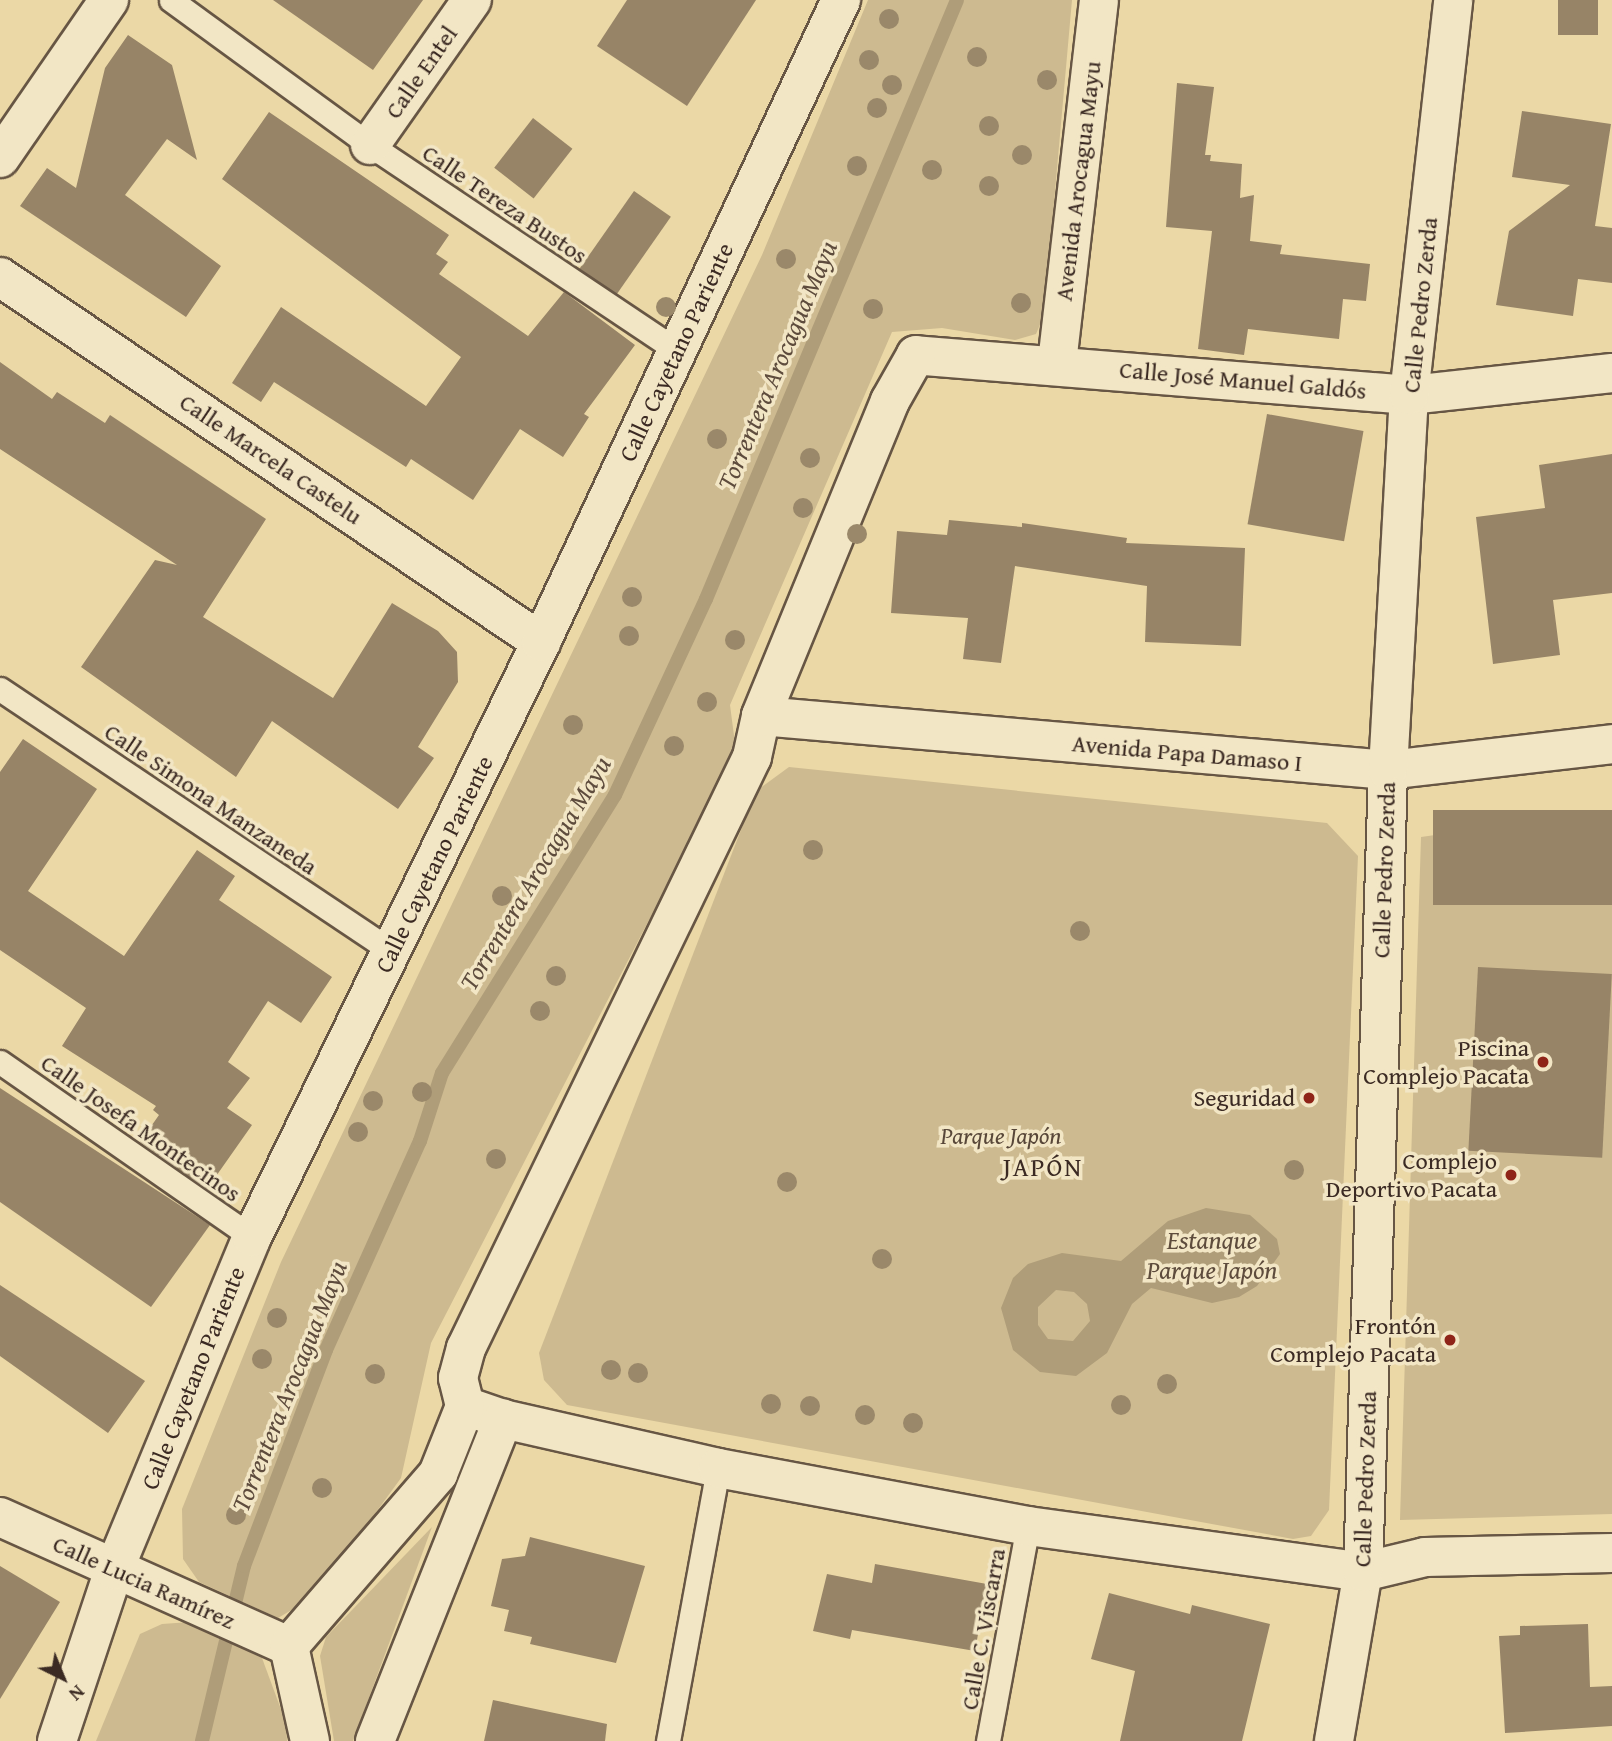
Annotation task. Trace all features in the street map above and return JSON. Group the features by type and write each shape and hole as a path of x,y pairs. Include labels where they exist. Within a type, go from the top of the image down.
{"street":[{"path":"0,158 109,0"},
{"name":"Calle Entel","path":"370,145 472,0"},
{"name":"Calle Cayetano Pariente","path":"57,1741 114,1570 251,1237 541,642 841,0"},
{"name":"Avenida Arocagua Mayu","path":"1057,363 1099,0"},
{"name":"Calle Pedro Zerda","path":"1334,1741 1363,1572 1388,770 1409,395 1453,0"},
{"name":"Calle Marcela Castelu","path":"0,276 541,642"},
{"name":"Calle José Manuel Galdós","path":"761,716 890,401 916,355 1057,363 1409,395 1612,373"},
{"path":"310,1741 275,1639 438,1474 465,1406 458,1378 466,1348 752,757 761,716"},
{"name":"Avenida Papa Damaso I","path":"761,716 1388,770 1612,744"},
{"path":"465,1406 503,1419 718,1468 1028,1526 1363,1572 1425,1557 1612,1553"},
{"path":"375,1741 503,1419"},
{"name":"Calle Lucia Ramírez","path":"0,1517 114,1570 275,1639"}],"lane":[{"name":"Calle Tereza Bustos","path":"170,0 370,145 676,350"},
{"name":"Calle Simona Manzaneda","path":"0,690 392,951"},
{"name":"Calle Josefa Montecinos","path":"0,1062 251,1237"},
{"path":"668,1741 718,1468"},
{"name":"Calle C. Viscarra","path":"988,1741 1028,1526"}],"green space":[{"path":"868,0 1072,0 1044,315 1036,334 1015,340 942,328 892,332 730,705 736,751 431,1343 401,1478 315,1596 278,1618 199,1582 183,1559 182,1509 281,1262 762,255"},
{"name":"Parque Japón","path":"789,767 1327,823 1358,856 1329,1510 1311,1536 1293,1539 567,1405 544,1380 539,1353 756,791"},
{"name":"Complejo Deportivo Pacata","path":"1612,810 1612,1514 1400,1520 1421,837"},
{"path":"432,1527 353,1741 334,1741 320,1656 326,1637"},
{"path":"190,1622 262,1658 286,1723 287,1741 96,1741 140,1634 162,1624"}],"water":[{"name":"Estanque Parque Japón","path":"1206,1208 1250,1215 1277,1239 1280,1254 1257,1286 1239,1297 1212,1303 1151,1288 1132,1304 1107,1353 1076,1376 1040,1372 1013,1350 1001,1308 1013,1278 1028,1264 1062,1253 1121,1261 1168,1221","holes":["1056,1290 1074,1292 1087,1304 1090,1321 1073,1341 1048,1339 1038,1325 1038,1307"]}],"building":[{"path":"273,0 423,0 373,70"},
{"path":"627,0 756,0 687,106 597,46"},
{"path":"1558,0 1598,0 1598,35 1558,35"},
{"path":"128,35 172,65 197,160 167,139 125,195 221,266 186,317 20,206 47,168 76,188 105,68"},
{"path":"1177,83 1214,87 1205,155 1211,155 1210,161 1242,164 1240,198 1254,195 1250,241 1282,245 1280,254 1370,264 1366,301 1343,299 1339,339 1248,329 1244,355 1198,349 1212,231 1166,227"},
{"path":"1522,111 1611,124 1595,226 1612,228 1612,283 1578,279 1573,316 1496,305 1509,231 1570,185 1512,177"},
{"path":"269,112 449,235 436,254 448,262 439,274 528,336 564,292 635,345 584,414 589,417 563,457 520,429 473,500 411,459 406,467 274,382 261,402 232,383 281,307 426,406 461,357 222,179"},
{"path":"533,118 572,149 534,198 494,168"},
{"path":"634,191 671,217 616,295 580,269"},
{"path":"0,362 52,399 57,392 105,423 110,415 266,519 203,617 333,698 392,603 438,631 457,652 458,682 418,747 434,758 398,809 272,721 236,777 81,667 155,560 177,565 0,449"},
{"path":"1267,414 1364,431 1344,541 1248,524"},
{"path":"1612,454 1612,593 1553,600 1560,655 1493,664 1476,517 1545,508 1539,465"},
{"path":"949,520 1022,527 1022,523 1127,538 1126,543 1245,548 1241,646 1145,642 1147,586 1015,566 1001,663 963,659 968,618 891,613 897,531 947,535"},
{"path":"23,739 97,789 28,891 124,956 197,850 235,876 219,900 332,977 301,1023 268,1001 228,1062 250,1078 227,1108 252,1125 207,1189 140,1142 159,1115 153,1110 156,1106 62,1046 86,1008 0,950 0,772"},
{"path":"1433,810 1612,810 1612,905 1433,905"},
{"name":"Piscina Complejo Pacata","path":"1478,967 1612,974 1602,1158 1468,1151"},
{"path":"0,1088 210,1225 151,1307 0,1202"},
{"path":"0,1285 145,1381 108,1433 0,1356"},
{"path":"530,1537 645,1566 616,1663 530,1644 532,1637 504,1631 509,1610 491,1606 502,1559 525,1556"},
{"path":"875,1564 987,1584 975,1651 852,1630 850,1639 813,1631 827,1574 872,1583"},
{"path":"0,1566 60,1602 0,1699"},
{"path":"1109,1593 1190,1614 1192,1605 1270,1624 1242,1741 1120,1741 1135,1671 1091,1659"},
{"path":"1588,1624 1590,1687 1612,1686 1612,1726 1505,1733 1499,1636 1520,1635 1520,1626"},
{"path":"493,1700 607,1724 605,1741 484,1741"}],"waterway":[{"name":"Torrentera Arocagua Mayu","path":"202,1741 244,1566 326,1350 420,1141 442,1073 615,795 706,599 957,0"}],"place":[{"name":"Piscina Complejo Pacata","path":"1543,1062"},
{"name":"Seguridad","path":"1309,1098"},
{"name":"Complejo Deportivo Pacata","path":"1511,1175"},
{"name":"Frontón Complejo Pacata","path":"1450,1340"}],"district":[{"name":"JAPÓN","path":"1043,1167"}]}
